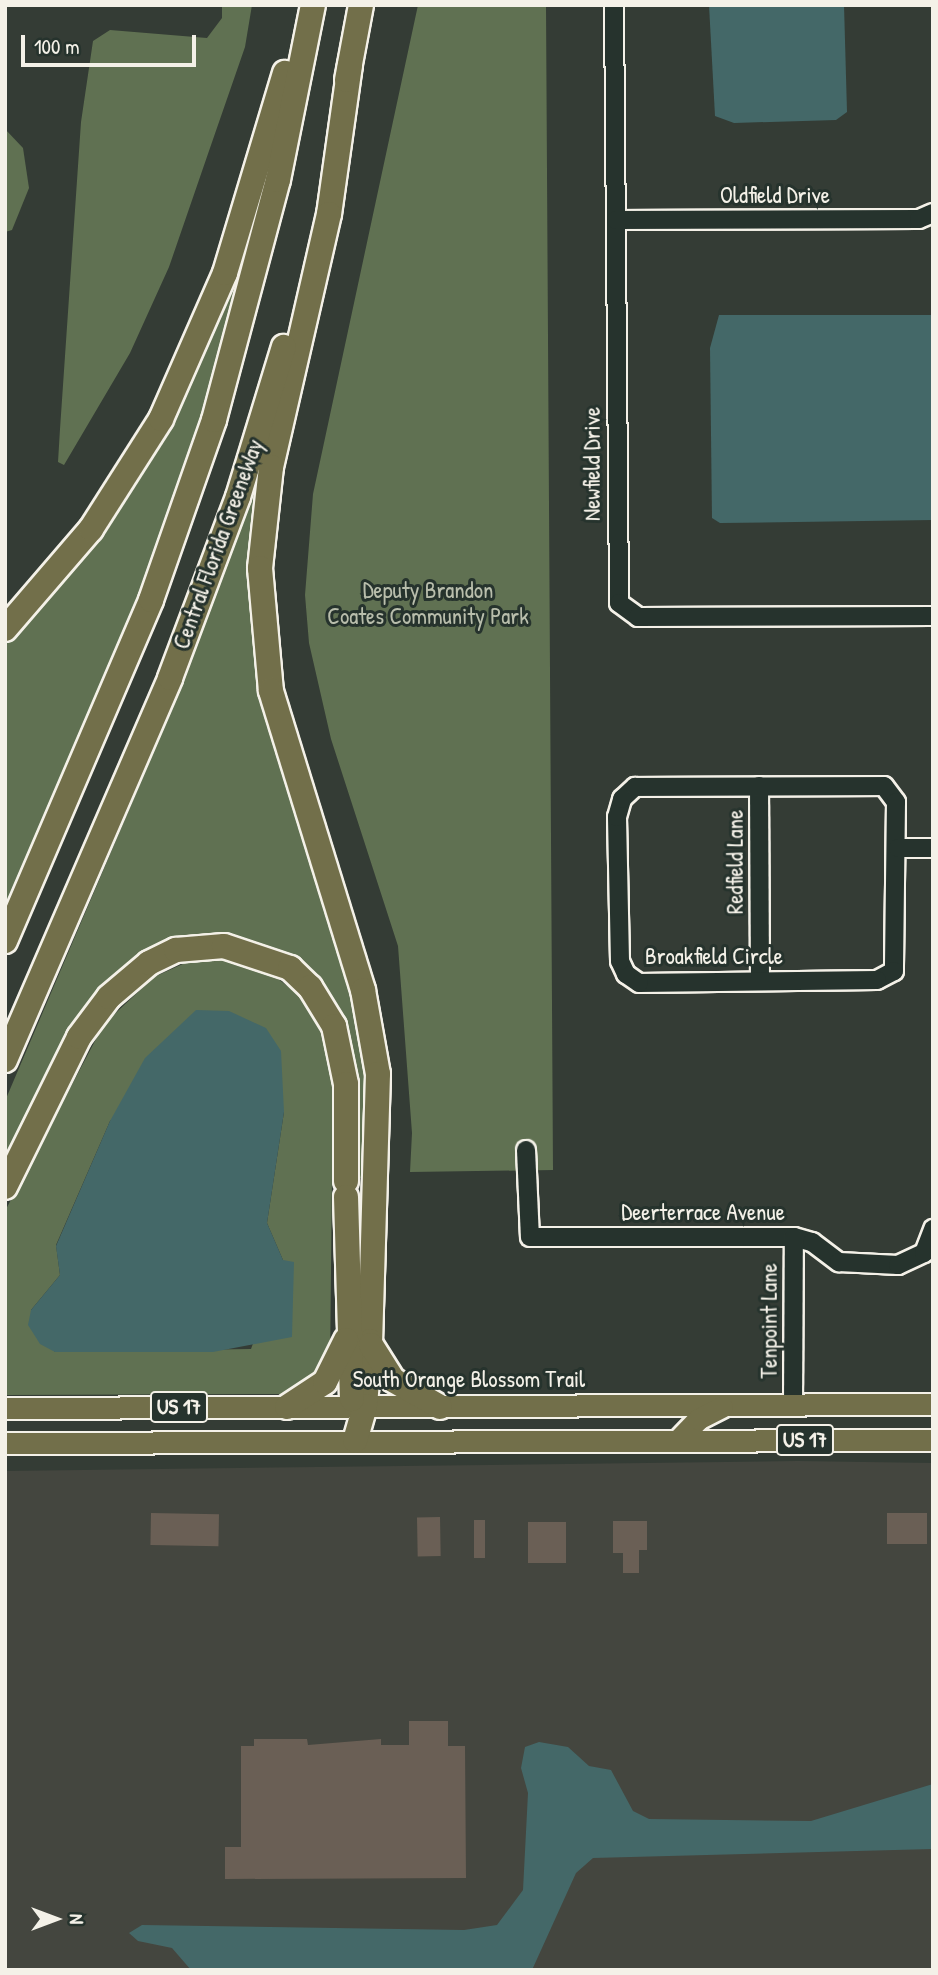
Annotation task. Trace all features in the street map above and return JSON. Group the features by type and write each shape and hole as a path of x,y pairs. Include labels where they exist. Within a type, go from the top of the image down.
{"highway":[{"path":"5,629 91,529 161,419 225,273 304,5"},
{"name":"Central Florida GreeneWay","path":"5,941 146,612 214,421 278,180 313,5"},
{"name":"Central Florida GreeneWay","path":"5,1060 170,678 233,509 294,314 361,5"},
{"path":"350,65 329,214 271,467 263,519 260,608 281,730 363,990 375,1048 379,1151 370,1341 355,1441"},
{"path":"5,1187 79,1037 110,997 149,963 176,950 224,946 290,968 310,988 334,1026 346,1084 349,1325 359,1406"},
{"path":"287,1407 314,1392 332,1374 349,1325"},
{"path":"370,1341 375,1359 393,1380 440,1407"}],"main road":[{"name":"South Orange Blossom Trail","path":"5,1408 933,1404"},
{"path":"678,1440 698,1419 727,1405"},
{"name":"US 17","path":"5,1443 933,1440"}],"street":[{"name":"Newfield Drive","path":"614,5 616,590 626,612 638,617 933,616"},
{"name":"Oldfield Drive","path":"616,220 919,219 933,213"},
{"name":"Broakfield Circle","path":"759,786 884,786 896,802 898,848 894,971 877,980 639,983 626,974 620,961 617,817 622,799 635,787 759,786"},
{"name":"Redfield Lane","path":"759,786 760,980"},
{"path":"898,848 933,848"},
{"name":"Deerterrace Avenue","path":"526,1150 530,1237 794,1237 812,1242 839,1262 898,1265 924,1253 933,1228"},
{"name":"Tenpoint Lane","path":"793,1405 794,1237"}],"shaded area":[{"path":"798,1461 933,1463 933,1970 5,1970 5,1471"}],"green space":[{"path":"222,5 252,5 245,47 169,267 130,353 64,465 58,462 60,429 81,122 93,41 110,30 207,38 222,18"},
{"name":"Deputy Brandon Coates Community Park","path":"418,5 546,5 553,1170 410,1172 412,1133 398,946 331,739 309,643 305,595 313,494"},
{"path":"5,129 23,148 29,188 12,230 5,232"},
{"path":"244,252 217,367 171,509 133,614 5,910 5,637 46,596"},
{"path":"272,428 255,587 365,1015 372,1179 359,1178 355,1067 340,1015 283,954 231,937 153,950 5,1166 5,1101 160,737"},
{"path":"196,958 222,958 264,968 308,1002 325,1034 333,1083 330,1366 287,1394 5,1395 5,1211 104,1024 154,977","holes":["284,1112 267,1223 283,1260 251,1349 55,1352 31,1310 60,1275 56,1245 110,1121 115,1117"]}],"water":[{"path":"709,5 844,5 847,112 836,120 734,123 715,116"},
{"path":"719,315 933,315 933,520 720,523 712,518 710,348"},
{"path":"196,1010 229,1011 266,1028 281,1051 284,1112 267,1223 283,1260 294,1262 292,1337 213,1352 55,1352 40,1344 28,1325 31,1310 60,1275 56,1246 110,1121 145,1058"},
{"path":"539,1742 568,1747 589,1766 611,1770 633,1811 649,1819 811,1821 933,1784 933,1849 593,1858 576,1873 532,1970 191,1970 172,1948 138,1941 129,1933 142,1925 464,1930 497,1925 523,1890 528,1793 521,1768 525,1747"}],"building":[{"path":"151,1513 219,1514 218,1546 150,1545"},
{"path":"887,1513 927,1513 927,1544 887,1544"},
{"path":"417,1517 440,1517 441,1556 418,1556"},
{"path":"474,1520 485,1520 485,1558 474,1558"},
{"path":"613,1521 647,1521 647,1550 639,1550 639,1573 623,1573 623,1553 613,1553"},
{"path":"528,1522 566,1522 566,1563 528,1563"},
{"path":"409,1721 448,1721 448,1746 465,1746 466,1878 225,1879 225,1847 241,1847 241,1746 254,1746 254,1739 307,1739 308,1745 381,1739 381,1745 409,1745"}]}
